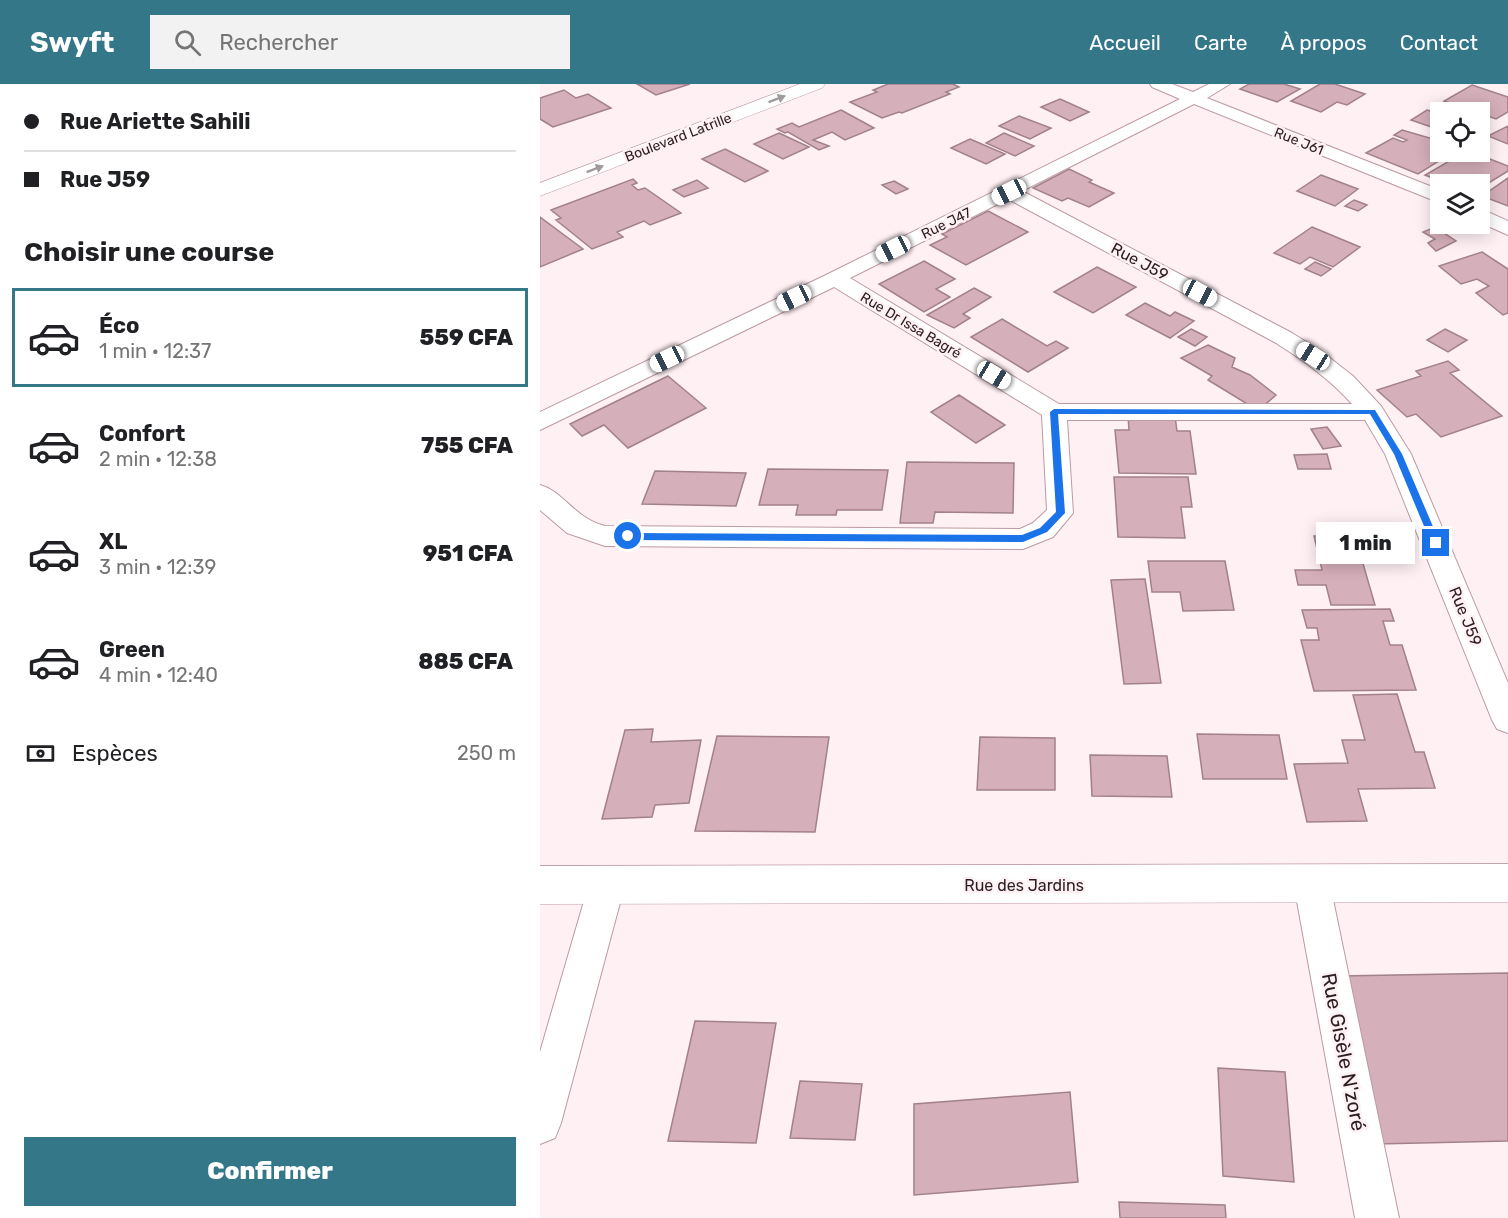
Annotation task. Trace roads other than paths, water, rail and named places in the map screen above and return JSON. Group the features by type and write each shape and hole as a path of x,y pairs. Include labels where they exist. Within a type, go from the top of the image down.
{"main road":[{"name":"Boulevard Latrille","path":"540,170 772,84"},
{"name":"Boulevard Latrille","path":"540,190 816,84"},
{"name":"Rue des Jardins","path":"540,885 1508,883"}],"street":[{"name":"Rue J61","path":"1158,84 1430,193"},
{"name":"Rue J47","path":"540,422 1009,192 1222,84"},
{"name":"Rue J59","path":"1009,192 1284,338 1313,356 1345,381 1372,412 1398,454 1508,720"},
{"path":"1490,220 1508,229"},
{"name":"Rue Dr Issa Bagré","path":"835,278 1054,412"},
{"path":"540,494 568,523 584,532 605,536 1023,538 1043,530 1060,513 1054,412 1372,412"},
{"path":"540,1123 607,884"},
{"name":"Rue Gisèle N'zoré","path":"1312,885 1377,1218"}]}
